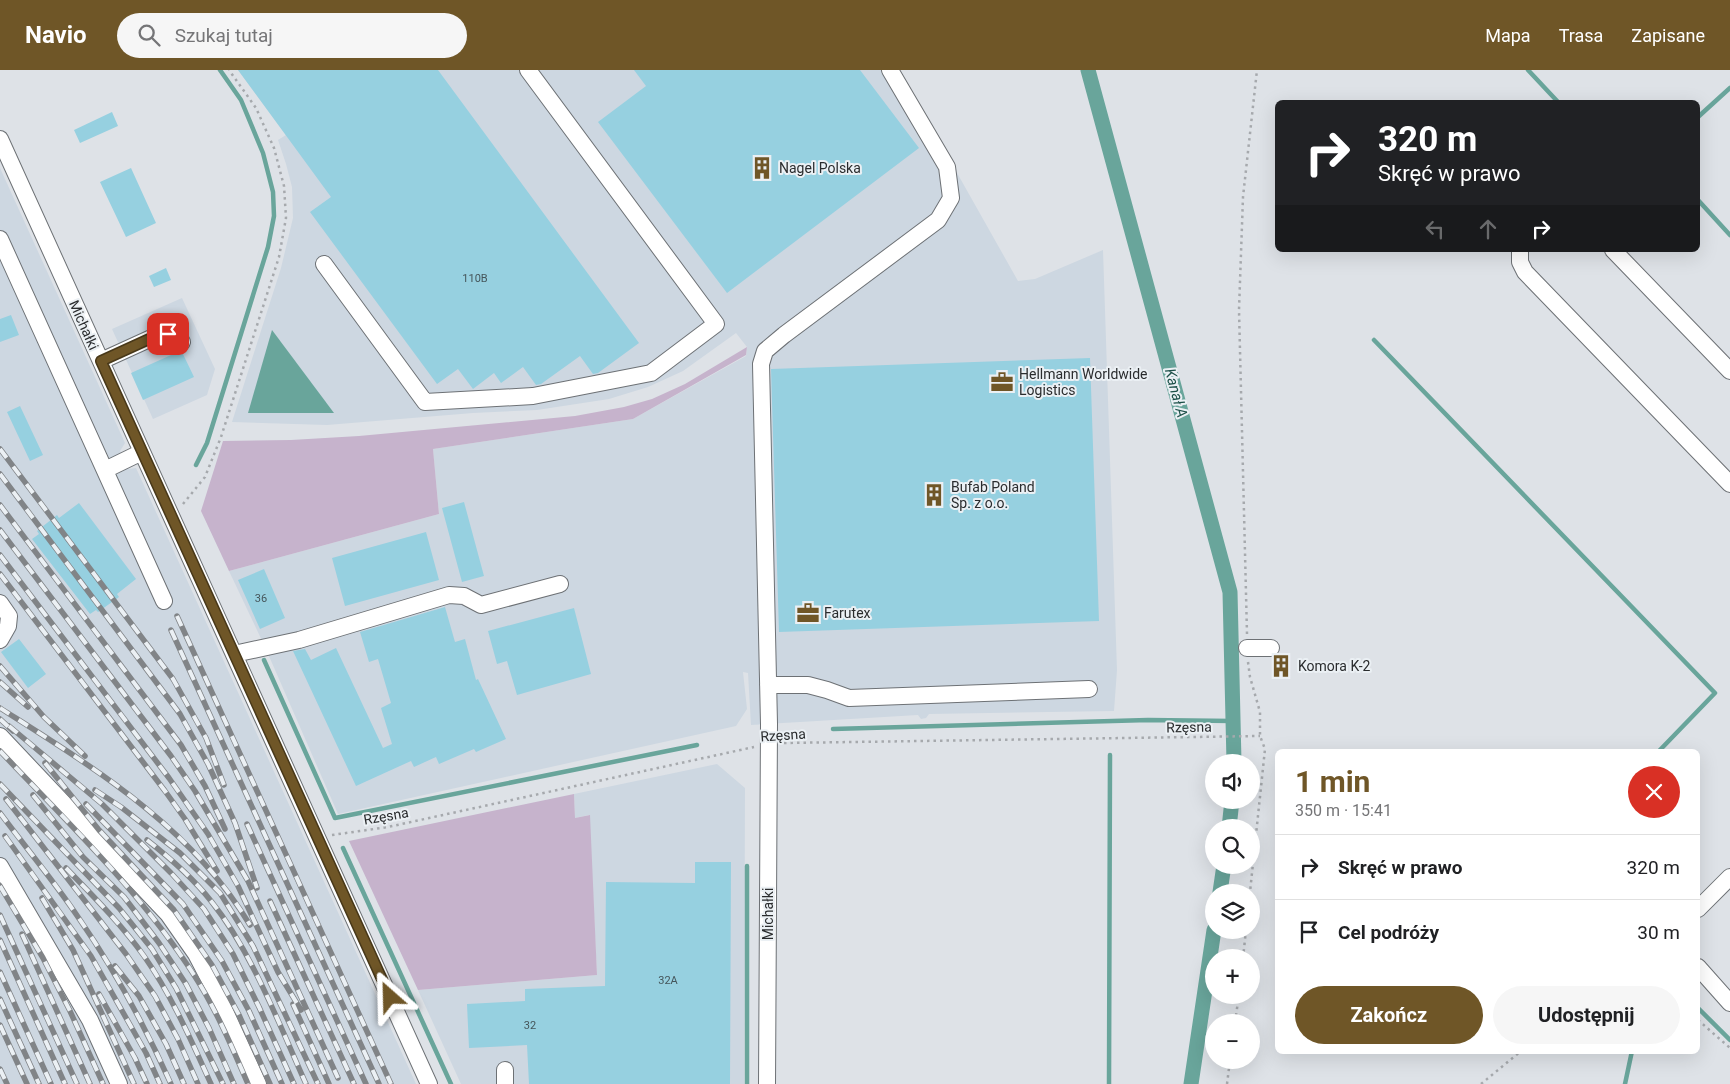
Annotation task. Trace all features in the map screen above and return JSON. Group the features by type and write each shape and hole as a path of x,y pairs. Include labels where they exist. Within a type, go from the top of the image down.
{"street":[{"path":"324,264 426,402 533,396 650,373 716,324 528,70"},
{"name":"Michałki","path":"767,1084 769,743 761,364 765,351 938,220 951,198 947,167 890,70"},
{"name":"Michałki","path":"0,139 430,1084"},
{"path":"0,239 164,601"},
{"path":"1520,252 1520,262 1525,272 1730,484"},
{"path":"1615,252 1730,371"},
{"path":"101,361 158,335 177,335 182,342"},
{"path":"105,470 142,452"},
{"path":"234,654 300,640 449,595 464,596 481,605 560,584"},
{"path":"0,603 9,616 8,626 0,640"},
{"path":"1247,648 1271,648"},
{"path":"768,685 808,685 849,698 1089,689"},
{"path":"0,736 168,914 200,962 218,996 258,1084"},
{"path":"0,866 90,1020 119,1084"},
{"path":"1700,907 1730,877"},
{"path":"1700,970 1730,1002"}],"path":[{"path":"171,515 190,497 205,477 279,257 286,218 284,186 274,148 256,108 229,70"},
{"path":"1251,884 1265,749 1260,736 1260,712 1250,677 1247,648 1239,310 1244,197 1257,70"},
{"name":"Rzęsna","path":"318,840 334,834 388,827 769,743 1260,736"},
{"path":"1700,1022 1730,1048"},
{"path":"1480,1084 1517,1054"},
{"path":"1227,1084 1229,1069"}],"shaded area":[{"path":"238,70 899,70 1018,281 1035,279 1103,250 1117,670 1114,711 929,714 926,718 921,719 918,715 751,725 748,673 743,672 747,709 736,726 338,814 265,647 229,571 439,514 433,449 633,419 746,356 747,347 736,333 683,371 648,387 609,399 537,410 473,413 327,425 232,422 281,268 293,218 292,187 278,140 286,135"},
{"path":"0,168 125,443 120,451 128,469 136,468 416,1084 0,1084"},
{"path":"182,298 215,369 207,395 153,419 112,329"},
{"path":"272,330 334,413 248,413"},
{"path":"747,347 746,355 633,419 433,449 439,514 229,571 201,511 223,441 359,436 575,416 624,407 652,399 685,384"},
{"path":"717,764 745,788 744,1084 461,1084 418,990 597,975 589,815 575,818 574,794"},
{"path":"574,794 575,818 590,815 597,975 418,990 349,841"}],"building":[{"path":"238,70 438,70 639,343 598,373 593,374 580,356 541,384 536,385 523,367 501,383 494,373 473,389 458,369 437,384 310,212 331,197"},
{"name":"Nagel Polska","path":"634,70 860,70 919,148 727,293 598,122 646,86"},
{"path":"112,112 118,126 80,143 74,130"},
{"path":"131,168 156,223 126,237 100,182"},
{"path":"166,268 171,280 154,287 149,276"},
{"path":"11,315 19,335 0,342 0,319"},
{"path":"180,351 194,377 143,400 131,373"},
{"name":"Bufab Poland Sp. z o.o.","path":"1090,358 1099,621 779,632 771,369"},
{"path":"20,406 43,455 30,461 7,412"},
{"path":"464,502 484,576 462,582 442,508"},
{"path":"79,503 136,579 117,594 119,597 98,612 96,610 90,614 32,539 39,534 37,531 57,515 59,518"},
{"path":"426,532 439,580 345,606 332,558"},
{"path":"264,569 285,618 260,629 238,580"},
{"path":"445,607 455,642 465,639 476,680 478,679 506,739 476,752 474,749 439,764 436,757 414,767 411,761 356,786 293,651 305,649 311,660 336,648 383,748 392,744 381,708 391,703 378,659 369,662 360,632"},
{"path":"574,608 591,674 517,695 507,661 497,664 488,631"},
{"path":"19,639 46,674 28,688 1,652"},
{"name":"Komora K-2","path":"1274,657 1289,657 1288,675 1273,675"},
{"path":"695,862 731,862 730,1084 529,1084 527,1045 469,1048 467,1004 525,1001 525,989 605,986 606,882 695,883"}],"waterway":[{"path":"196,465 207,443 268,247 274,216 273,192 263,153 241,100 220,70"},
{"name":"Kanał A","path":"1088,70 1230,592 1234,754"},
{"path":"1528,70 1556,100"},
{"path":"1700,115 1730,88"},
{"path":"1700,202 1730,235"},
{"path":"1374,340 1715,693 1661,749"},
{"path":"264,660 335,818 697,745"},
{"path":"833,729 1148,720 1233,721"},
{"path":"1109,1084 1110,755"},
{"name":"Kanał A","path":"1230,819 1231,809"},
{"path":"343,848 451,1084"},
{"path":"747,866 747,1084"},
{"name":"Kanał A","path":"1221,884 1223,874"},
{"name":"Kanał A","path":"1191,1084 1213,939"},
{"path":"1700,1010 1730,1040"},
{"path":"1625,1084 1631,1054"}],"railway":[{"path":"0,449 173,679 206,738 224,785"},
{"path":"0,474 180,714 208,764 235,823 257,888"},
{"path":"0,505 181,745 205,786 225,829"},
{"path":"0,530 171,756 195,791 248,881 338,1078"},
{"path":"0,555 169,778 208,834 238,886 278,972 301,1010"},
{"path":"0,574 165,791 185,819 217,871"},
{"path":"177,616 391,1084"},
{"path":"171,630 379,1084"},
{"path":"0,666 44,717 85,756"},
{"path":"0,682 28,707"},
{"path":"0,708 105,777 170,829 199,858 226,890 250,925"},
{"path":"0,719 13,731"},
{"path":"9,726 102,804 204,909 233,954 294,1084"},
{"path":"0,751 102,858 173,944 209,1001 248,1084"},
{"path":"45,763 99,830 174,910 212,965 239,1015 270,1084"},
{"path":"0,784 119,908 152,949 176,988 223,1084"},
{"path":"95,790 121,807 180,853 220,893 253,946 318,1084"},
{"path":"33,795 83,857 124,897 159,943 186,984 209,1028 234,1084"},
{"path":"6,799 126,954 155,996 178,1039 198,1084"},
{"path":"86,804 183,904 222,961 249,1011 282,1084"},
{"path":"0,813 59,890 104,957 140,1019 171,1084"},
{"path":"247,824 366,1084"},
{"path":"5,836 91,956 146,1053 160,1084"},
{"path":"147,840 197,884 226,921 264,989 306,1084"},
{"path":"66,868 116,921 144,956 172,1002 211,1084"},
{"path":"0,886 43,958 70,1011 103,1084"},
{"path":"42,898 73,950 134,1084"},
{"path":"270,901 354,1084"},
{"path":"0,915 77,1084"},
{"path":"22,934 90,1084"},
{"path":"0,940 65,1084"},
{"path":"115,966 139,996 166,1044 184,1084"},
{"path":"0,972 51,1084"},
{"path":"99,994 135,1058 147,1084"},
{"path":"0,999 39,1084"},
{"path":"293,1004 329,1084"},
{"path":"0,1025 27,1084"},
{"path":"0,1069 7,1084"}],"place":[{"name":"Nagel Polska","path":"762,168"},
{"name":"Hellmann Worldwide Logistics","path":"1002,382"},
{"name":"Bufab Poland Sp. z o.o.","path":"934,495"},
{"name":"Farutex","path":"808,613"},
{"name":"Komora K-2","path":"1281,666"}],"route":[{"path":"168,334 158,335 101,361 390,997"}]}
